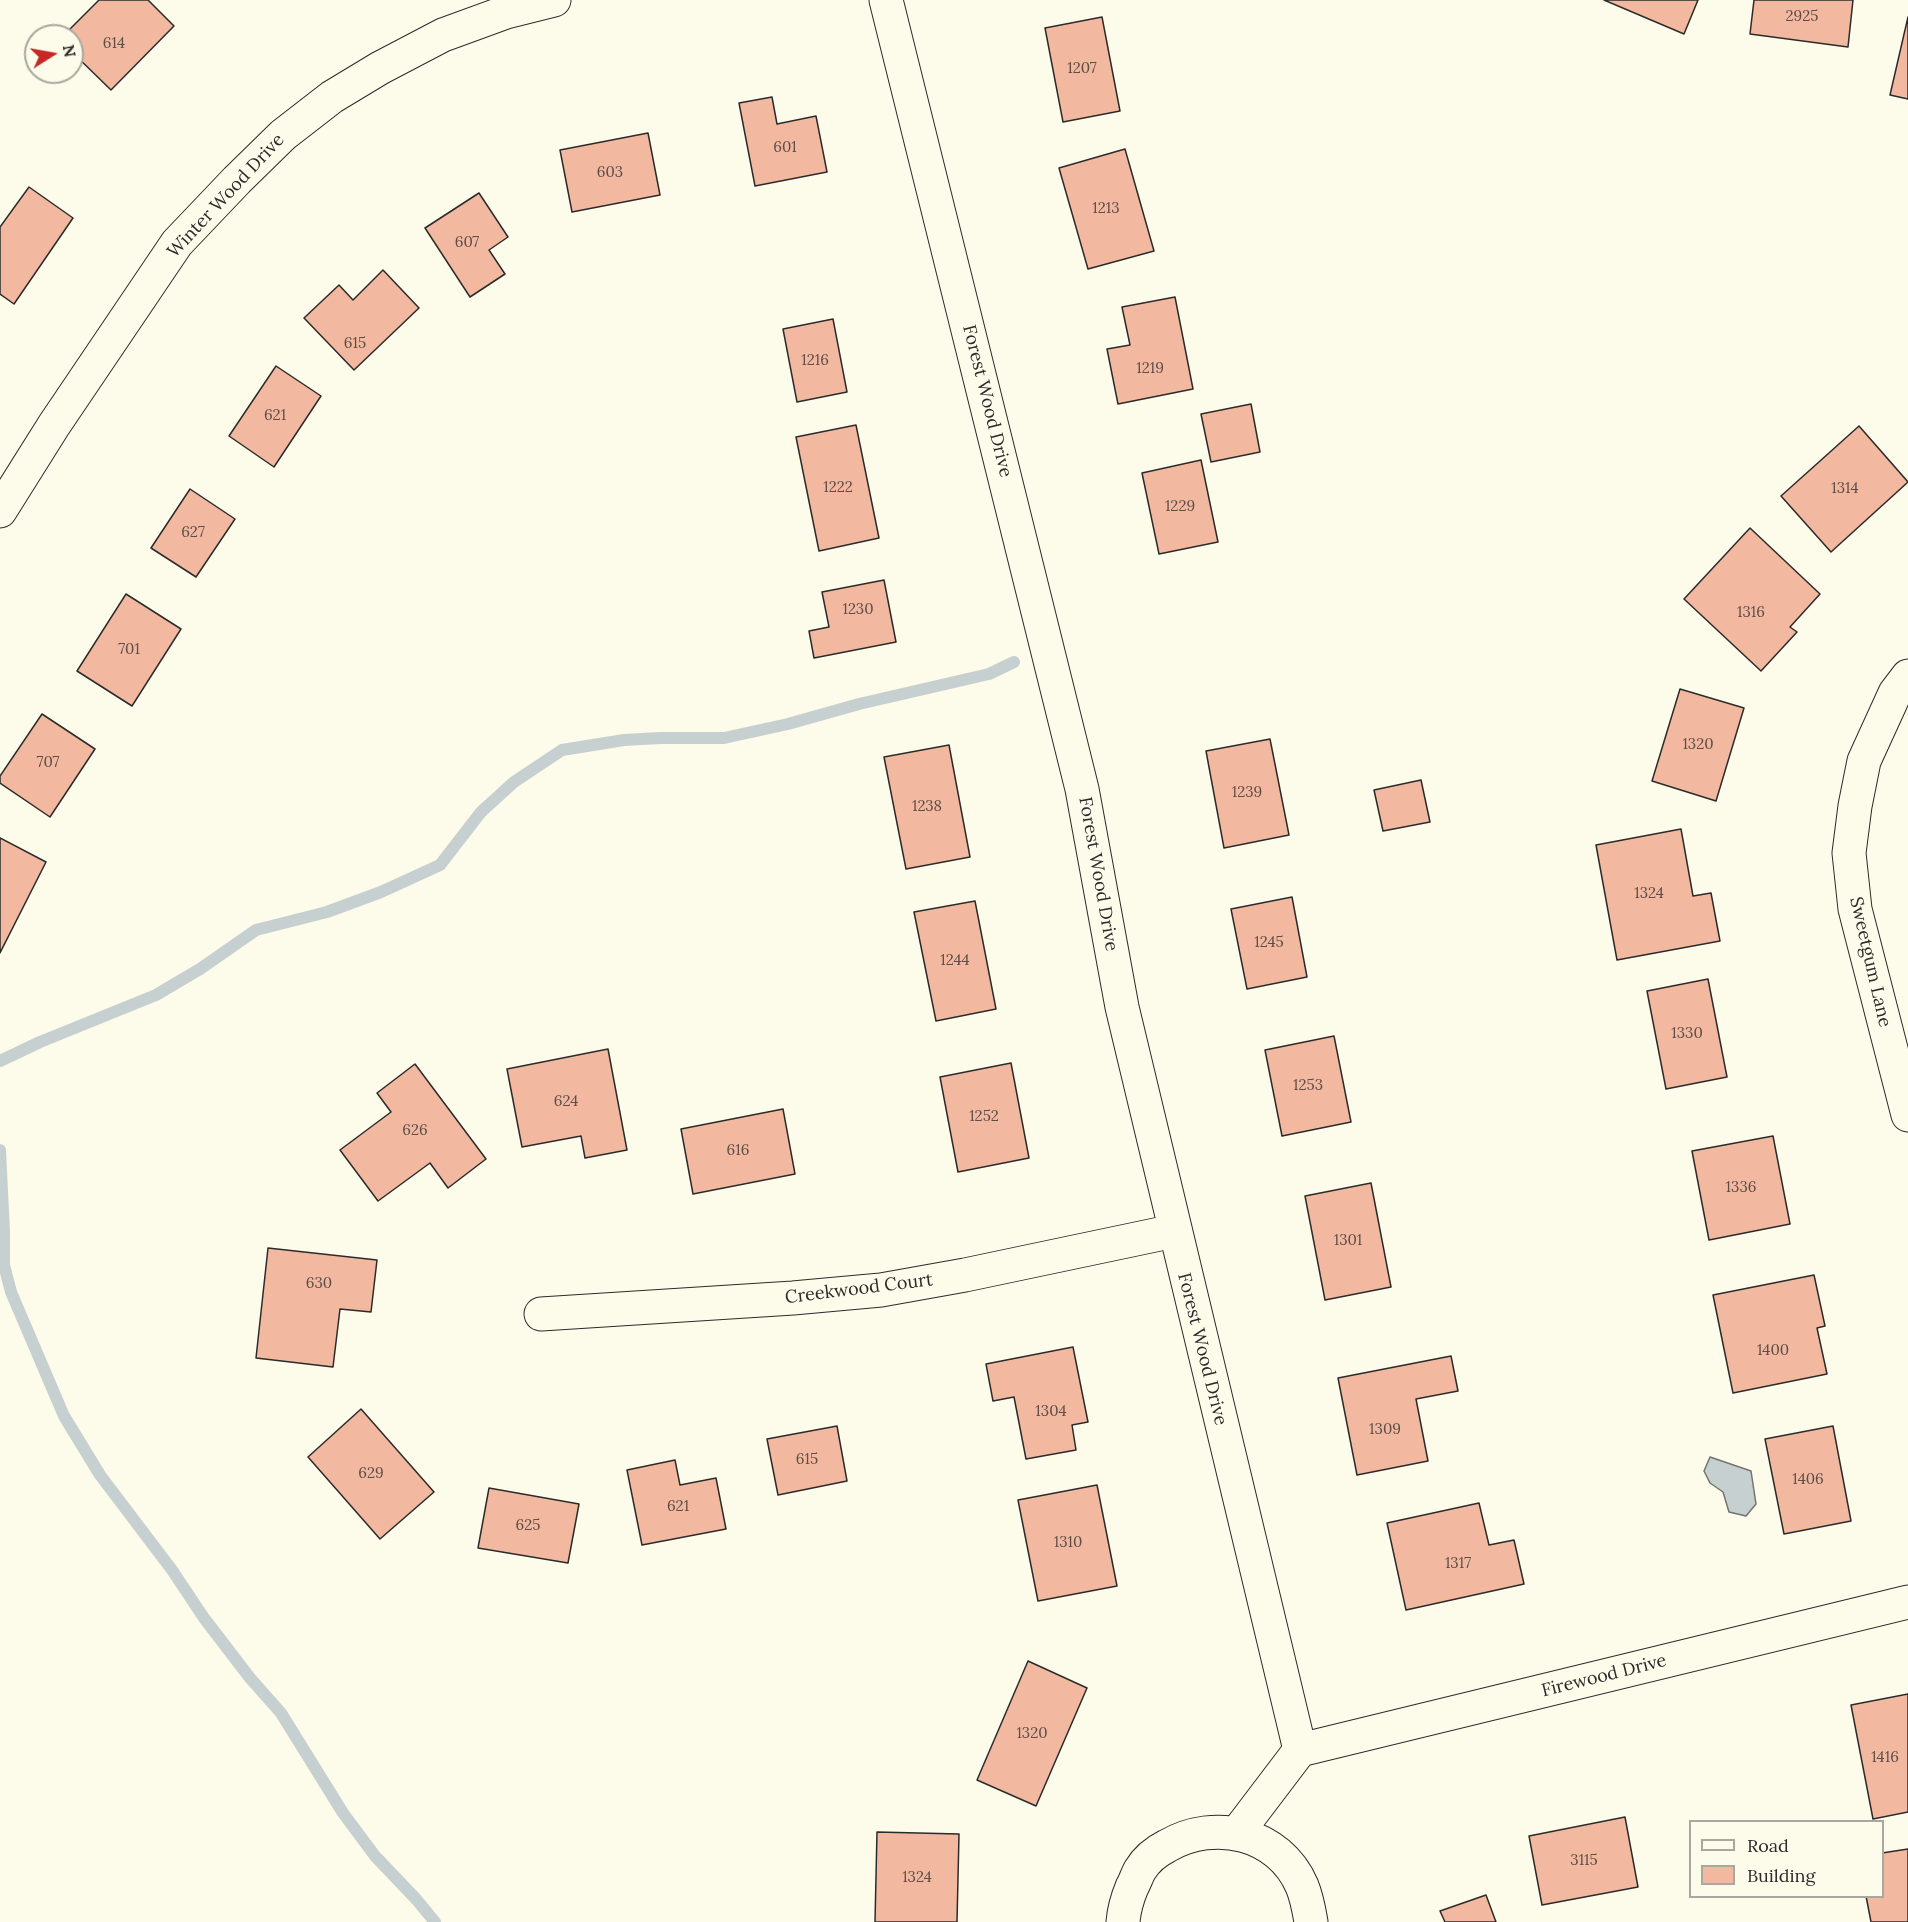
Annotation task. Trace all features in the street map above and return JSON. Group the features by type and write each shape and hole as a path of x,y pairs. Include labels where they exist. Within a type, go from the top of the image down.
{"street":[{"name":"Winter Wood Drive","path":"2,504 177,243 283,135 332,97 380,68 443,35 506,12 554,0"},
{"name":"Forest Wood Drive","path":"886,0 1082,789 1122,1007 1300,1750"},
{"name":"Sweetgum Lane","path":"1908,676 1895,693 1864,760 1855,806 1850,853 1855,909 1908,1115"},
{"name":"Creekwood Court","path":"541,1314 793,1299 881,1290 965,1275 1174,1231"},
{"name":"Firewood Drive","path":"1300,1750 1908,1602"},
{"path":"1237,1833 1300,1750"},
{"path":"1123,1922 1124,1908 1140,1869 1157,1851 1178,1839 1203,1832 1218,1831 1237,1833 1264,1843 1284,1859 1302,1884 1311,1922"}],"shaded area":[{"path":"1710,1457 1751,1471 1756,1504 1746,1516 1729,1512 1723,1492 1710,1483 1704,1471"}],"building":[{"path":"99,0 148,0 174,26 111,90 84,64 84,24 75,24"},
{"path":"1604,0 1698,0 1684,34"},
{"path":"1754,0 1853,0 1848,47 1750,34"},
{"path":"1102,17 1120,111 1063,122 1045,28"},
{"path":"1908,17 1908,99 1890,95"},
{"path":"772,97 777,124 816,116 827,172 755,186 739,103"},
{"path":"648,133 660,195 572,212 560,150"},
{"path":"1125,149 1154,251 1088,269 1059,168"},
{"path":"29,187 73,218 14,304 0,294 0,227"},
{"path":"479,193 508,237 489,250 505,274 470,297 425,228"},
{"path":"383,270 419,308 354,370 304,318 339,285 353,300"},
{"path":"1175,297 1193,389 1118,404 1107,349 1130,345 1122,307"},
{"path":"833,319 847,392 797,402 783,329"},
{"path":"276,366 321,396 274,467 229,436"},
{"path":"1251,404 1260,452 1211,462 1201,414"},
{"path":"856,425 879,538 819,551 796,437"},
{"path":"1859,426 1908,482 1831,552 1781,496"},
{"path":"1201,460 1218,542 1159,554 1142,473"},
{"path":"190,489 235,519 196,577 151,548"},
{"path":"1750,528 1820,594 1790,627 1797,632 1761,671 1684,599"},
{"path":"884,580 896,642 814,658 809,631 829,627 822,592"},
{"path":"126,594 181,629 132,706 77,671"},
{"path":"1680,689 1744,708 1716,801 1652,781"},
{"path":"42,714 95,749 50,817 0,783 0,776"},
{"path":"1270,739 1289,835 1224,848 1206,751"},
{"path":"949,745 970,857 906,869 884,757"},
{"path":"1421,780 1430,822 1383,831 1374,790"},
{"path":"1681,829 1693,896 1711,893 1720,941 1617,960 1596,845"},
{"path":"0,838 46,862 0,953"},
{"path":"1292,897 1307,977 1247,989 1231,909"},
{"path":"975,901 996,1009 936,1021 914,912"},
{"path":"1708,979 1727,1077 1666,1089 1647,991"},
{"path":"1334,1036 1351,1122 1282,1136 1265,1050"},
{"path":"608,1049 627,1150 585,1158 581,1136 522,1147 507,1069"},
{"path":"1011,1063 1029,1158 958,1172 940,1077"},
{"path":"415,1064 486,1159 448,1188 430,1163 378,1201 340,1150 391,1112 377,1093"},
{"path":"783,1109 795,1174 693,1194 681,1129"},
{"path":"1773,1136 1790,1224 1709,1240 1692,1151"},
{"path":"1371,1183 1391,1287 1325,1300 1305,1196"},
{"path":"268,1248 377,1260 371,1312 340,1309 333,1367 256,1358"},
{"path":"1814,1275 1825,1326 1817,1328 1827,1374 1733,1393 1713,1295"},
{"path":"1073,1347 1088,1422 1072,1425 1076,1450 1026,1459 1014,1397 993,1401 986,1364"},
{"path":"1451,1356 1458,1391 1416,1399 1428,1461 1357,1475 1338,1378"},
{"path":"361,1409 434,1492 380,1539 308,1457"},
{"path":"837,1426 847,1481 778,1495 767,1439"},
{"path":"1833,1426 1851,1521 1784,1534 1765,1439"},
{"path":"675,1460 680,1485 716,1478 726,1529 642,1545 627,1470"},
{"path":"1097,1485 1117,1586 1038,1601 1018,1500"},
{"path":"489,1488 579,1504 568,1563 478,1548"},
{"path":"1479,1503 1489,1545 1514,1540 1524,1584 1406,1610 1387,1523"},
{"path":"1028,1661 1087,1688 1036,1806 977,1780"},
{"path":"1908,1694 1908,1812 1873,1819 1851,1705"},
{"path":"1625,1817 1638,1887 1542,1905 1529,1836"},
{"path":"877,1832 959,1834 957,1922 875,1922"},
{"path":"1908,1849 1908,1922 1871,1922 1866,1898 1884,1898 1884,1853"},
{"path":"1486,1895 1496,1922 1445,1922 1440,1911"}],"waterway":[{"path":"0,1061 40,1042 156,995 200,969 256,930 327,912 381,892 440,865 481,812 514,782 562,750 624,740 724,738 989,674 1014,662"},
{"path":"0,1150 4,1265 11,1292 64,1416 100,1475 172,1570 204,1618 250,1678 281,1713 343,1813 375,1856 435,1922"}]}
